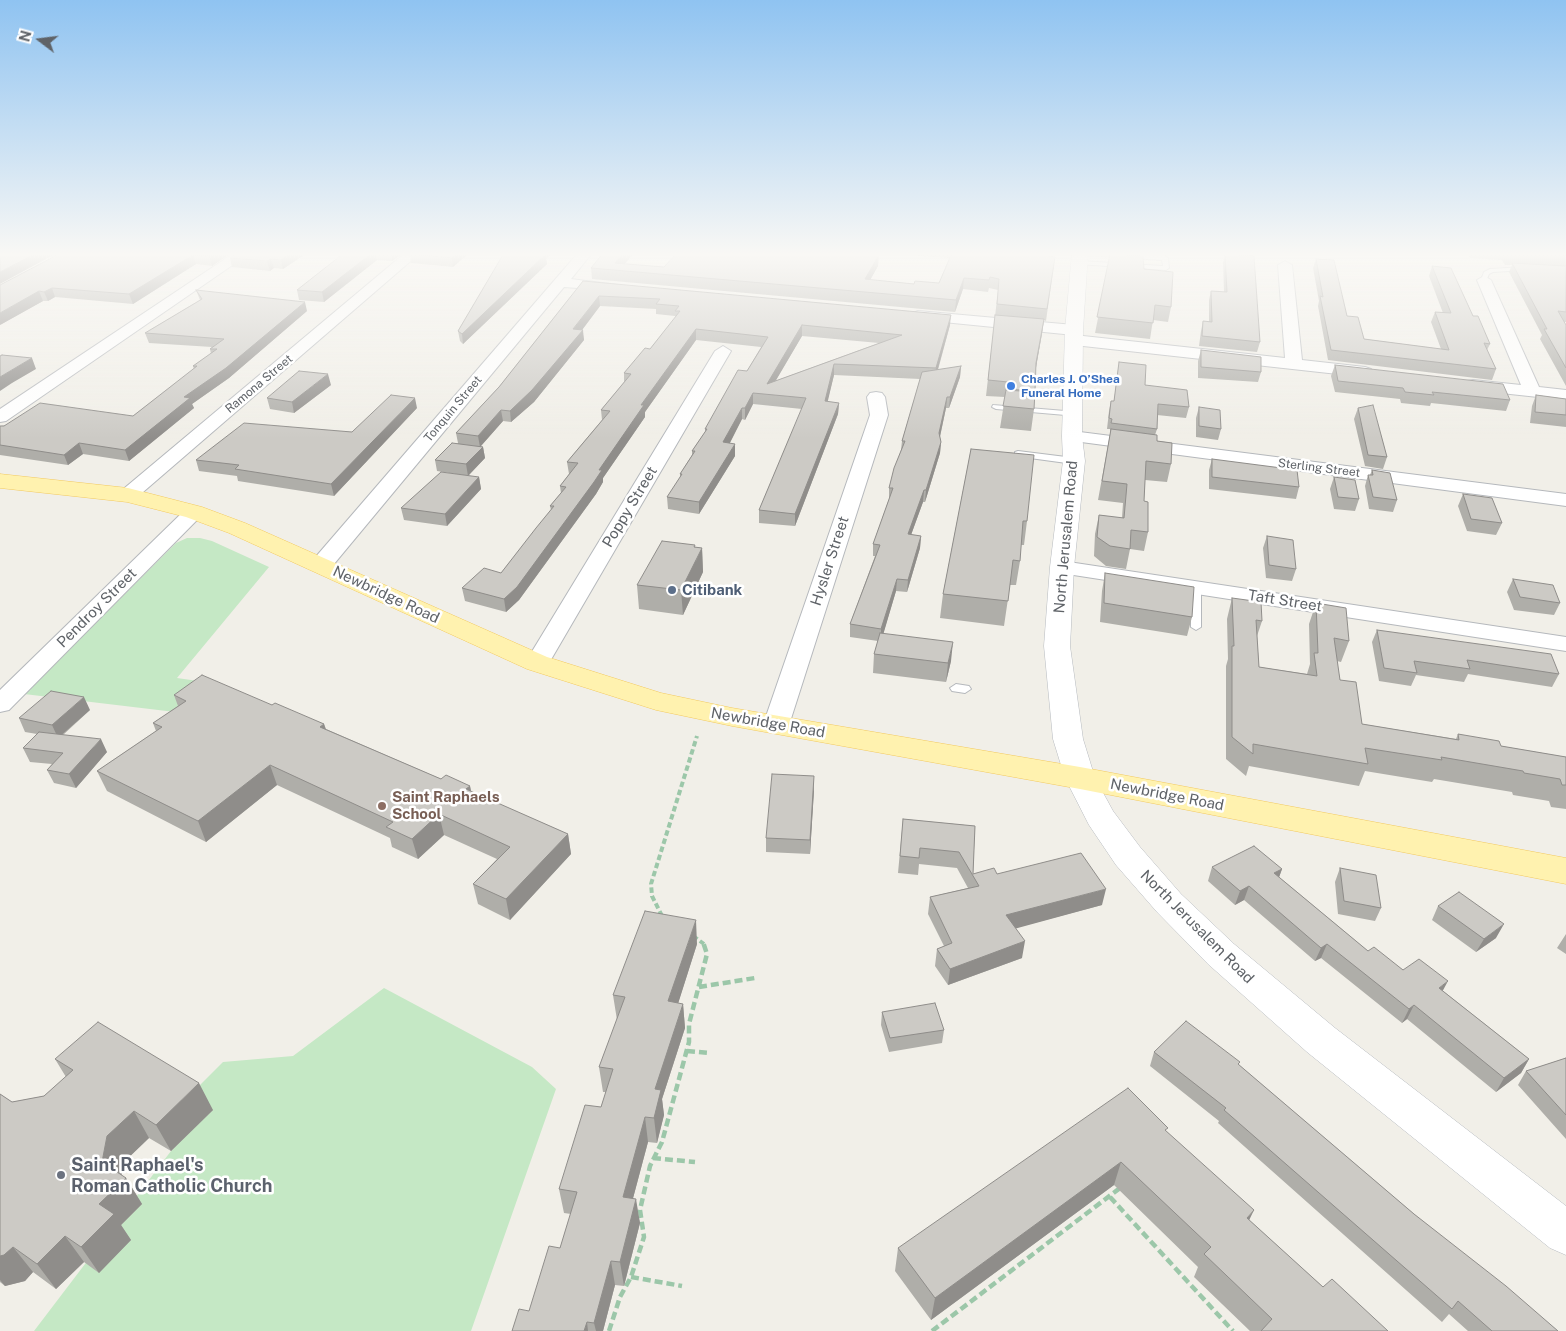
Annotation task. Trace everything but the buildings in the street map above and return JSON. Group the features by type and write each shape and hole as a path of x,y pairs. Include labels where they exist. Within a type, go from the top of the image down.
{"main road":[{"name":"North Jerusalem Road","path":"1076,315 1074,335 1074,414 1072,436 1074,461 1062,567 1057,646 1068,739 1080,778 1100,817 1128,856 1169,903 1221,954 1321,1040 1566,1233"},
{"name":"Newbridge Road","path":"0,481 128,495 194,512 321,565 537,663 642,697 776,725 1080,778 1566,871"}],"street":[{"path":"0,417 151,315"},
{"name":"Ramona Street","path":"128,495 340,315"},
{"name":"Tonquin Street","path":"321,565 532,315"},
{"path":"911,315 1383,374"},
{"path":"1290,315 1294,364"},
{"path":"1501,315 1532,391"},
{"name":"Poppy Street","path":"537,663 723,351"},
{"path":"1452,382 1566,395"},
{"name":"Hysler Street","path":"776,725 879,414 876,397"},
{"name":"Sterling Street","path":"1072,436 1566,500"},
{"name":"Pendroy Street","path":"0,704 194,512"},
{"name":"Taft Street","path":"1062,567 1566,644"}],"lane":[{"path":"996,407 1074,414"},
{"path":"1005,453 1074,461"},
{"path":"1196,587 1196,627"}],"path":[{"path":"665,920 656,908 651,884 697,736"},
{"path":"610,1331 620,1297 632,1277 644,1237 640,1210 652,1158 662,1142 687,1051 689,1024 706,961 706,947 702,940 685,934"},
{"path":"699,987 754,978"},
{"path":"687,1051 710,1054"},
{"path":"652,1158 695,1162"},
{"path":"932,1331 1110,1197 1128,1181"},
{"path":"1110,1197 1233,1331"},
{"path":"632,1277 682,1286"}],"green space":[{"path":"187,538 200,538 212,541 269,567 177,678 219,684 175,712 24,694 176,543"},
{"path":"384,988 532,1067 556,1089 471,1331 34,1331 171,1151 212,1110 189,1096 223,1062 293,1056"}],"place":[{"name":"Charles J. O’Shea Funeral Home","path":"1011,386"},
{"name":"Citibank","path":"672,590"},
{"name":"Saint Raphaels School","path":"382,806"},
{"name":"Saint Raphael's Roman Catholic Church","path":"61,1175"}]}
